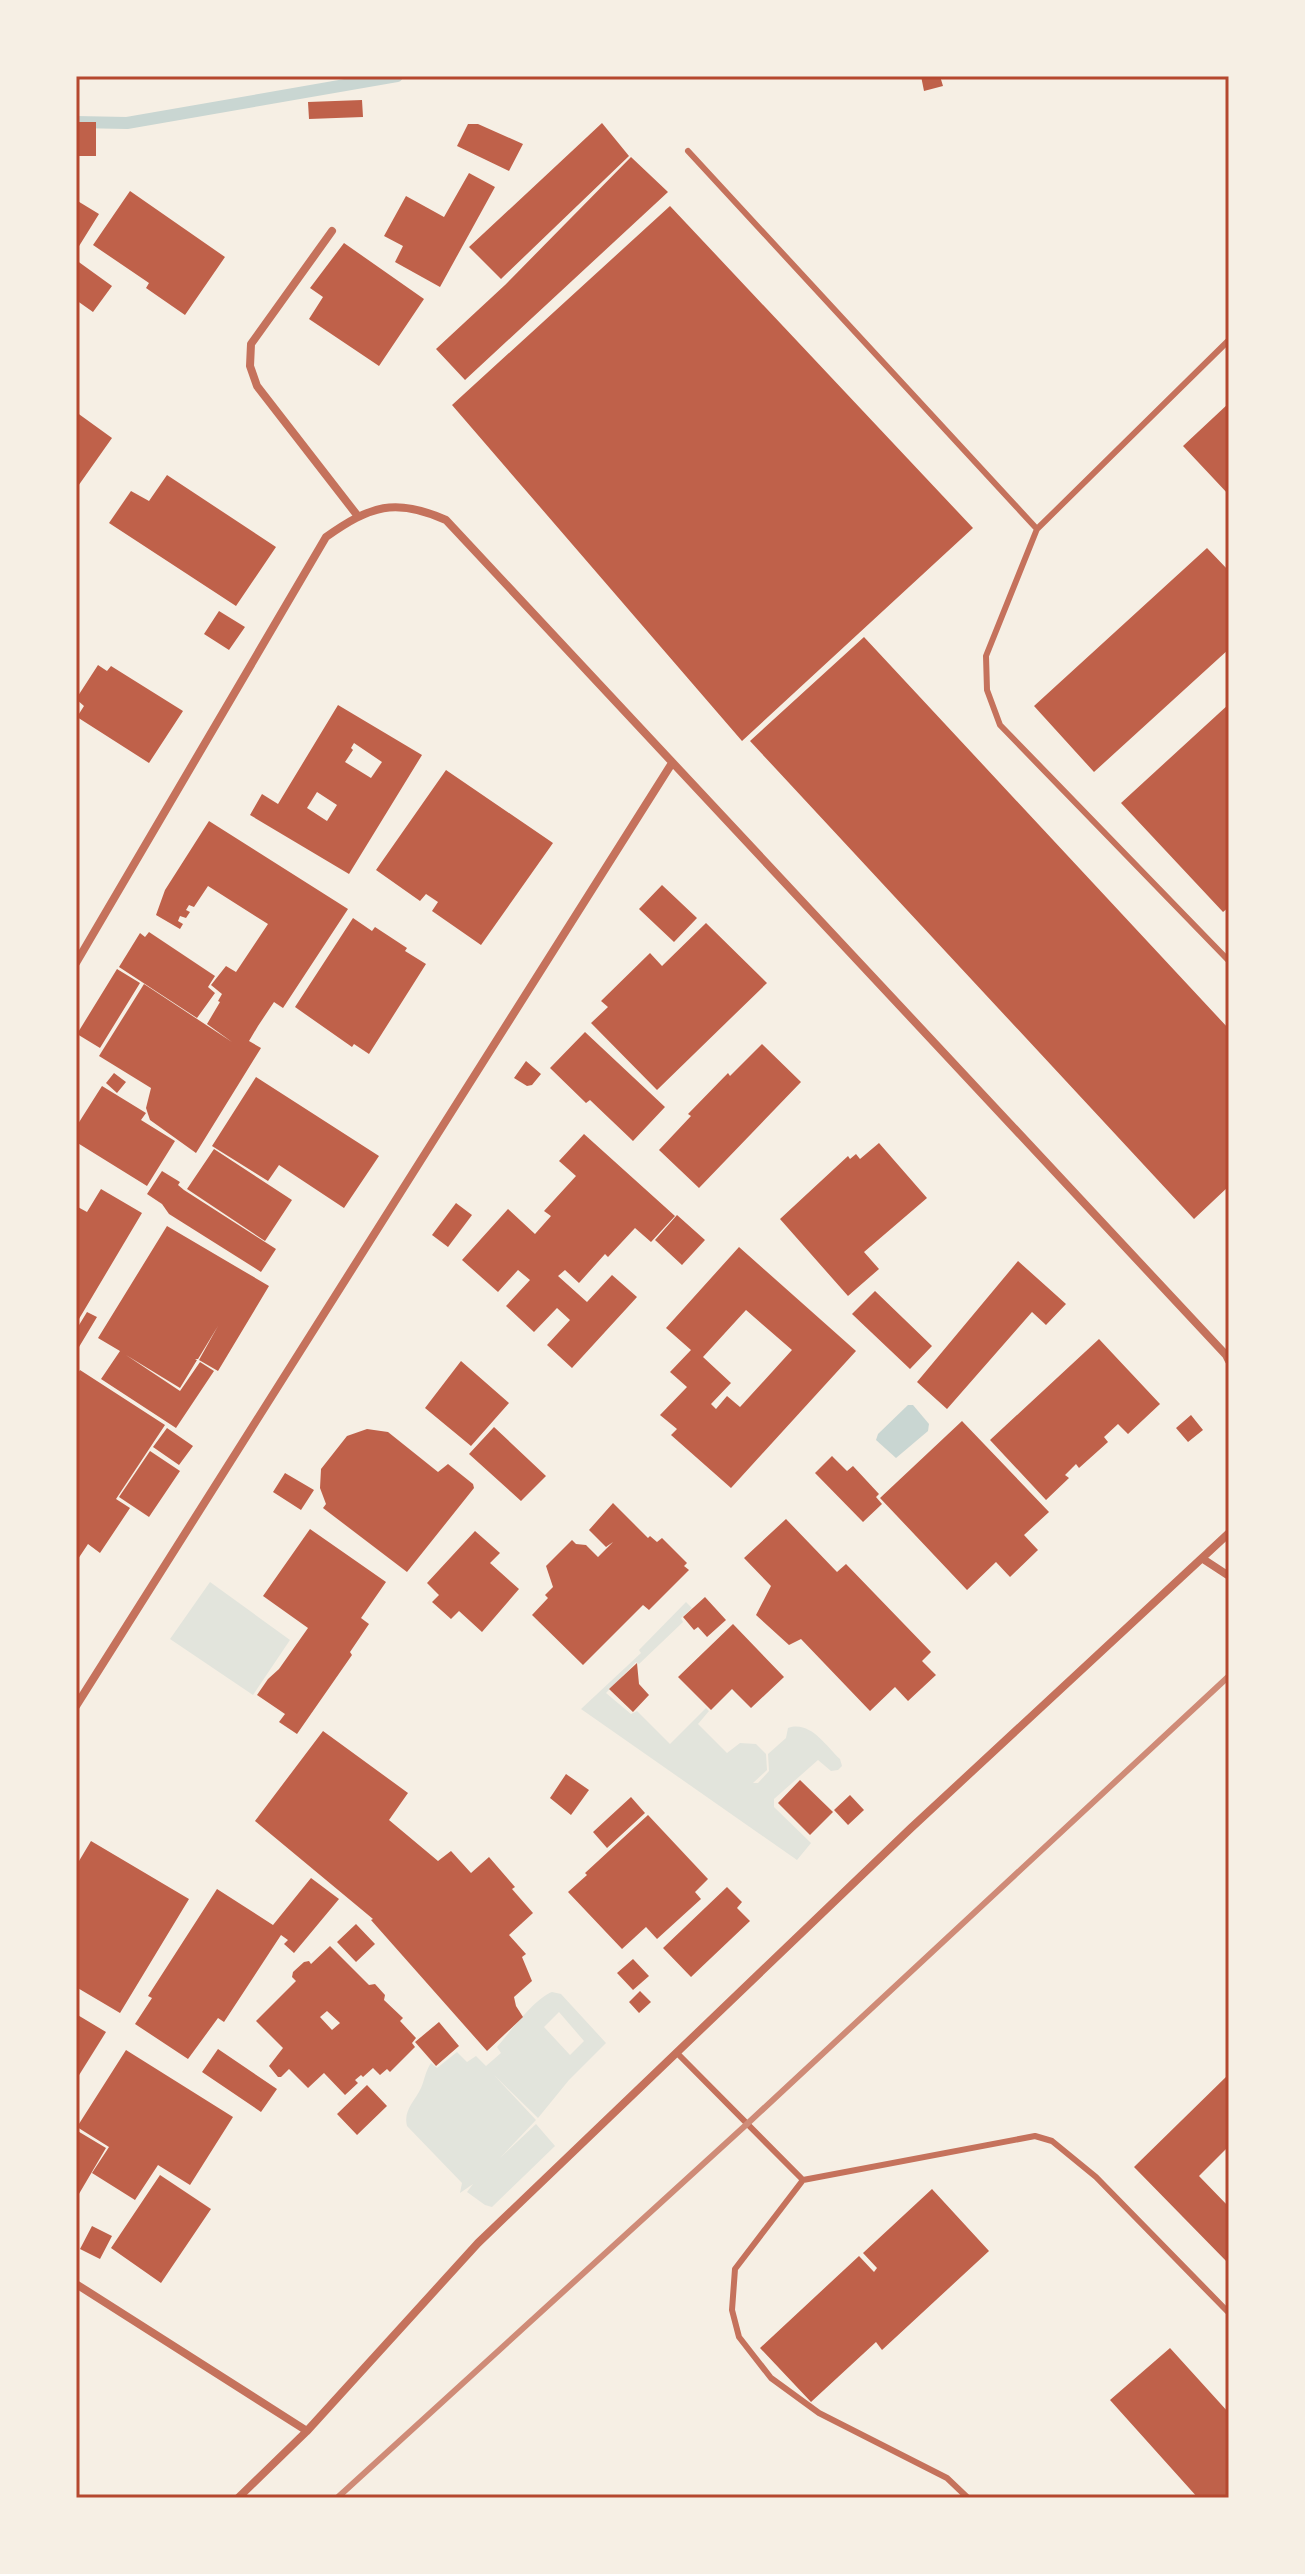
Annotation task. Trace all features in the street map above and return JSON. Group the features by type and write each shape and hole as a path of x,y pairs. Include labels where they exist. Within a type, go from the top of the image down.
{"street":[{"path":"332,231 251,344 250,366 257,386 357,515"},
{"path":"76,963 326,537 357,515 391,507 419,508 446,520 1229,1361"},
{"path":"76,1706 672,763"},
{"path":"238,2498 307,2431 478,2243 911,1828 1229,1533"},
{"path":"1203,1559 1229,1576"},
{"path":"76,2284 307,2431"}],"lane":[{"path":"688,151 1037,529"},
{"path":"1229,340 1037,529 986,656 987,690 1000,725 1229,961"},
{"path":"677,2053 803,2180"},
{"path":"968,2498 947,2478 819,2413 771,2378 739,2337 732,2310 735,2269 803,2180 1035,2136 1052,2141 1096,2177 1229,2313"}],"shaded area":[{"path":"908,1405 913,1405 929,1424 928,1431 896,1458 876,1440 878,1434"},
{"path":"210,1582 290,1640 253,1695 170,1639"},
{"path":"686,1602 692,1608 681,1618 683,1622 639,1664 636,1662 606,1693 631,1714 637,1711 670,1744 706,1708 709,1711 698,1724 727,1753 740,1743 756,1744 766,1754 767,1770 753,1783 758,1783 769,1771 768,1754 786,1738 788,1728 796,1726 817,1735 840,1759 842,1766 831,1771 818,1760 774,1799 774,1807 811,1843 797,1860 581,1709 641,1653 639,1650"},
{"path":"552,1992 561,1994 606,2043 569,2080 538,2118 494,2075 536,2120 500,2158 536,2124 555,2146 492,2207 467,2192 473,2184 460,2193 462,2183 407,2126 407,2115 431,2063 437,2068 457,2052 467,2062 476,2056 486,2066 501,2053 497,2047 545,1995","holes":["559,2012 584,2041 570,2055 544,2027"]}],"building":[{"path":"921,76 940,76 943,86 924,91"},
{"path":"362,100 363,117 309,119 308,102"},
{"path":"76,122 96,122 96,156 76,156"},
{"path":"602,123 629,156 501,279 469,247"},
{"path":"468,124 478,124 523,144 509,171 457,146"},
{"path":"631,157 668,192 465,380 436,349 505,285"},
{"path":"469,173 495,187 440,287 395,262 403,246 384,236 406,196 444,217"},
{"path":"130,191 225,257 185,315 146,288 149,283 93,245"},
{"path":"76,200 99,214 76,251"},
{"path":"670,206 973,528 742,741 452,405"},
{"path":"344,243 424,299 379,366 309,319 323,297 310,288"},
{"path":"76,260 112,286 93,312 76,300"},
{"path":"1229,403 1229,495 1183,446"},
{"path":"76,412 112,438 76,489"},
{"path":"167,475 276,547 236,606 109,523 131,491 149,501"},
{"path":"1207,548 1229,571 1229,649 1094,772 1034,706"},
{"path":"219,611 245,627 229,650 204,634"},
{"path":"864,637 1229,1029 1229,1186 1194,1219 750,741"},
{"path":"98,665 107,671 111,666 183,711 149,763 77,717 84,706 76,699"},
{"path":"1229,704 1229,907 1223,912 1121,803"},
{"path":"338,705 422,755 349,874 250,815 262,794 278,804","holes":["354,743 382,762 371,778 345,762","317,792 337,805 327,821 307,808"]},
{"path":"446,770 553,843 481,945 432,911 438,902 426,894 420,901 376,870"},
{"path":"209,821 348,909 283,1008 274,1002 258,1026 249,1041 261,1048 196,1153 150,1120 146,1108 151,1088 99,1056 144,984 232,1042 207,1024 222,994 211,985 226,966 236,972 268,924 208,886 194,907 189,905 186,910 190,912 186,918 180,916 178,921 183,924 180,929 156,915 165,890"},
{"path":"662,885 697,918 674,942 639,909"},
{"path":"353,918 372,931 375,927 426,964 369,1054 354,1044 352,1047 295,1007"},
{"path":"706,923 767,983 657,1090 591,1023 608,1007 601,1001 650,953 662,966"},
{"path":"149,932 215,976 208,987 215,993 197,1018 119,967 140,933 145,937"},
{"path":"117,969 140,983 100,1048 77,1034"},
{"path":"585,1032 665,1107 633,1141 590,1100 586,1103 550,1068"},
{"path":"762,1044 801,1082 699,1188 659,1150 691,1116 688,1114"},
{"path":"526,1061 541,1074 532,1085 527,1086 514,1078"},
{"path":"114,1073 126,1082 117,1093 106,1083"},
{"path":"256,1077 379,1156 344,1208 279,1165 268,1181 212,1146"},
{"path":"102,1086 146,1113 141,1120 175,1141 147,1186 76,1142 76,1127"},
{"path":"584,1134 675,1216 651,1242 635,1228 608,1257 605,1254 579,1283 565,1270 558,1276 587,1302 612,1275 637,1297 572,1368 547,1345 570,1320 557,1308 534,1332 506,1306 530,1280 518,1270 498,1292 462,1260 508,1209 535,1234 551,1216 544,1211 576,1176 559,1161"},
{"path":"879,1143 927,1198 864,1252 879,1269 848,1296 780,1219 848,1156 850,1159 856,1154 860,1159"},
{"path":"214,1149 292,1200 265,1241 187,1189"},
{"path":"162,1171 180,1182 178,1185 184,1190 276,1249 261,1272 169,1214 162,1204 147,1194"},
{"path":"101,1189 142,1213 76,1324 76,1206 87,1212"},
{"path":"456,1203 472,1215 448,1247 432,1235"},
{"path":"677,1215 705,1240 682,1265 655,1240"},
{"path":"167,1226 269,1286 218,1371 199,1360 218,1326 180,1388 126,1355 180,1391 200,1362 214,1371 176,1428 101,1379 120,1351 98,1338"},
{"path":"739,1247 856,1351 731,1488 671,1435 677,1429 660,1415 687,1387 670,1372 691,1350 666,1328","holes":["746,1310 792,1350 740,1407 727,1396 716,1409 711,1404 731,1383 703,1357"]},
{"path":"1018,1261 1066,1304 1046,1325 1032,1312 947,1409 917,1382"},
{"path":"875,1291 932,1346 910,1369 852,1314"},
{"path":"87,1312 97,1317 76,1352 76,1330"},
{"path":"1099,1339 1160,1404 1128,1434 1118,1424 1104,1437 1108,1442 1079,1468 1076,1464 1065,1475 1069,1478 1046,1500 990,1440"},
{"path":"461,1361 509,1403 471,1446 425,1408"},
{"path":"80,1370 165,1425 116,1499 130,1508 100,1553 88,1544 78,1559 76,1376"},
{"path":"1191,1415 1203,1430 1188,1442 1176,1428"},
{"path":"962,1421 1049,1512 1024,1535 1038,1550 1010,1577 996,1562 967,1590 880,1498"},
{"path":"494,1427 546,1476 521,1501 469,1454"},
{"path":"167,1428 193,1446 179,1465 153,1447"},
{"path":"367,1429 388,1432 438,1472 448,1464 473,1484 474,1488 407,1572 323,1508 326,1504 320,1488 321,1469 347,1436"},
{"path":"150,1451 180,1471 149,1517 119,1497"},
{"path":"832,1456 847,1471 853,1466 879,1494 876,1497 882,1504 863,1522 815,1473"},
{"path":"285,1473 314,1490 301,1510 273,1492"},
{"path":"613,1503 648,1538 650,1536 657,1542 662,1538 687,1563 684,1566 689,1570 649,1610 643,1605 583,1665 532,1615 548,1598 545,1595 553,1587 546,1566 572,1540 576,1544 586,1545 598,1557 613,1542 606,1547 589,1530"},
{"path":"786,1519 837,1572 846,1564 931,1652 922,1661 936,1675 908,1701 895,1687 870,1711 801,1639 789,1645 756,1615 771,1586 744,1558"},
{"path":"310,1529 386,1582 361,1618 369,1624 350,1652 352,1655 297,1734 279,1722 285,1714 257,1695 308,1628 263,1596"},
{"path":"475,1531 500,1553 490,1563 519,1589 482,1632 459,1611 451,1619 432,1602 439,1595 427,1583"},
{"path":"705,1597 726,1620 707,1637 698,1627 694,1630 683,1617"},
{"path":"733,1624 784,1677 751,1708 732,1689 711,1710 678,1677"},
{"path":"637,1663 639,1684 649,1695 633,1712 609,1689"},
{"path":"323,1731 408,1793 389,1820 438,1861 451,1851 471,1873 489,1857 533,1913 509,1935 526,1954 522,1957 532,1981 514,1997 523,2017 487,2051 373,1919 255,1821"},
{"path":"566,1774 589,1790 571,1815 550,1798"},
{"path":"800,1780 833,1812 810,1835 778,1803"},
{"path":"850,1795 864,1810 848,1825 834,1810"},
{"path":"631,1797 645,1813 607,1848 593,1832"},
{"path":"648,1815 708,1879 695,1892 701,1899 657,1939 646,1927 622,1949 568,1892"},
{"path":"91,1841 189,1899 120,2013 76,1987 76,1866"},
{"path":"311,1878 339,1899 294,1953 284,1944 288,1940 281,1935 224,2022 218,2018 188,2059 135,2024 152,1998 148,1996 217,1889 273,1925"},
{"path":"727,1887 742,1902 737,1908 750,1921 691,1977 663,1948"},
{"path":"356,1924 375,1944 356,1962 337,1942"},
{"path":"330,1946 369,1985 375,1984 385,1995 384,2000 403,2018 400,2021 416,2038 412,2043 415,2047 390,2072 387,2069 380,2075 373,2068 355,2080 358,2083 345,2095 324,2073 308,2088 289,2069 278,2077 269,2066 283,2048 256,2021 296,1981 292,1977 293,1972 304,1962 311,1964","holes":["327,2011 340,2023 332,2030 320,2017"]},
{"path":"633,1959 649,1976 633,1990 617,1973"},
{"path":"640,1991 651,2002 639,2013 629,2002"},
{"path":"76,2014 106,2032 76,2080"},
{"path":"439,2022 459,2046 436,2066 415,2042"},
{"path":"218,2049 277,2089 261,2112 202,2072"},
{"path":"126,2050 233,2117 190,2185 158,2165 135,2200 92,2173 109,2147 77,2127"},
{"path":"1229,2074 1229,2146 1199,2176 1229,2207 1229,2264 1134,2167"},
{"path":"367,2085 387,2106 357,2135 337,2114"},
{"path":"76,2130 106,2148 76,2199"},
{"path":"160,2175 211,2209 161,2283 111,2248"},
{"path":"932,2189 989,2251 882,2350 876,2342 811,2402 760,2348 859,2256 874,2272 877,2268 863,2253"},
{"path":"92,2226 112,2236 100,2259 80,2249"},
{"path":"1170,2348 1229,2413 1229,2498 1198,2498 1110,2400"}],"waterway":[{"path":"76,122 127,123 397,76"}],"railway":[{"path":"337,2498 747,2124 1229,1676"}]}
